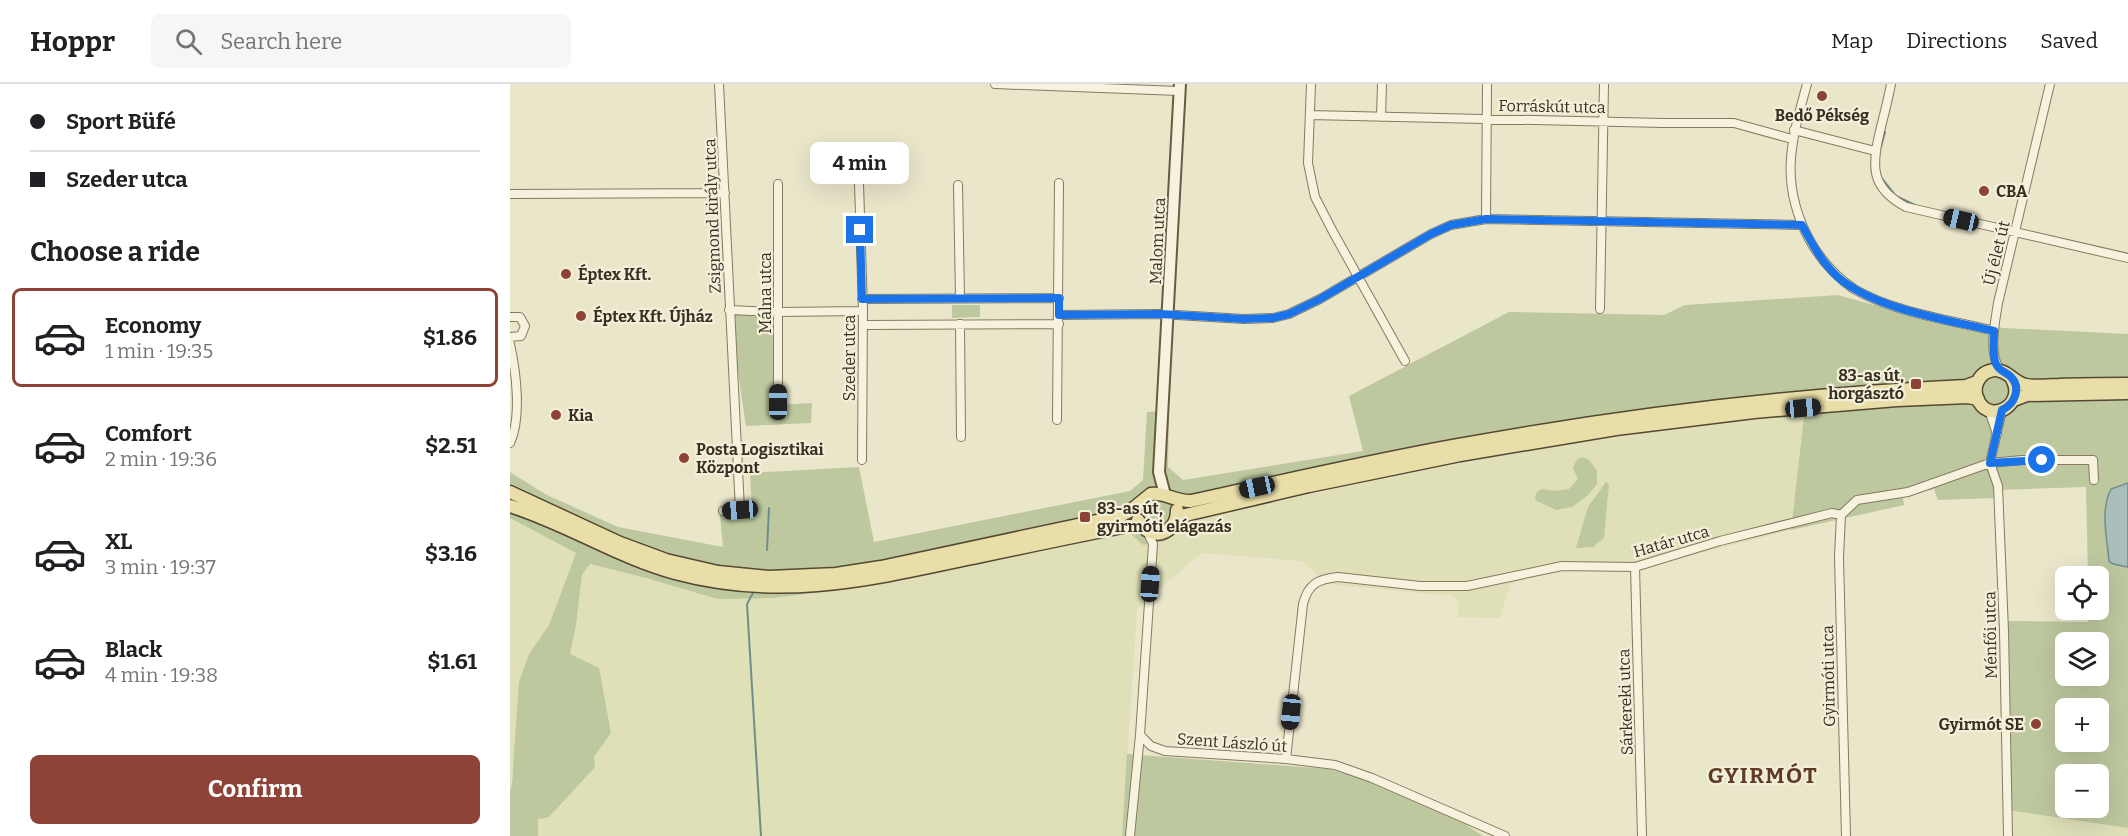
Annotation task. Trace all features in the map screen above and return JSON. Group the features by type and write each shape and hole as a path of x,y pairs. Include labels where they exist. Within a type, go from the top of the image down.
{"main road":[{"name":"Malom utca","path":"1159,472 1179,87"},
{"path":"1151,494 1182,502 1191,501 1441,448 1613,419 1758,402 1966,386 1977,382 1997,365 2012,379 2025,385 2128,384"},
{"path":"2012,379 2016,389 2014,400"},
{"path":"1977,382 1976,393 1982,405 1996,410 2009,406 2014,400 2027,395 2128,393"},
{"path":"1177,518 1309,486 1460,455 1616,429 1754,412 1897,400 1968,397 1978,399"},
{"path":"510,492 620,543 657,557 718,572 769,577 836,574 881,567 1120,516 1151,494 1159,472"},
{"path":"510,506 550,521 624,556 664,570 719,582 768,587 799,587 845,583 1128,526 1153,533 1165,532 1170,529 1177,518 1177,510 1168,497 1159,472"},
{"path":"1140,502 1137,514 1144,529"}],"street":[{"name":"Zsigmond király utca","path":"719,84 740,510 723,511"},
{"path":"995,84 1179,87"},
{"path":"1311,84 1308,163 1315,196 1405,361"},
{"path":"1381,117 1382,84"},
{"path":"1486,219 1487,84"},
{"path":"1600,309 1604,84"},
{"path":"1807,84 1793,134 1790,162 1792,200 1817,254 1839,277 1856,290 1903,308 1994,331"},
{"path":"1891,84 1873,166 1877,179 1892,199 1906,207 2128,258"},
{"name":"Új élet út","path":"1997,365 1994,331 1998,303 2050,84"},
{"name":"Forráskút utca","path":"1310,115 1734,123 1875,151"},
{"path":"1057,420 1059,183"},
{"name":"Málna utca","path":"778,184 778,402"},
{"name":"Szeder utca","path":"859,184 863,311 862,460"},
{"path":"958,185 960,298"},
{"path":"510,194 725,192"},
{"path":"1059,315 1273,318 1289,314 1320,299 1431,234 1451,225 1486,219 1600,223 1802,225"},
{"path":"862,299 1059,298"},
{"path":"729,310 863,311"},
{"path":"510,317 518,316 523,320 525,328 517,344 514,368"},
{"path":"960,324 961,436"},
{"path":"863,325 1059,324"},
{"path":"510,337 521,336"},
{"path":"510,344 514,368 516,416 514,434 510,443"},
{"path":"1996,410 1997,435"},
{"name":"Ménfői utca","path":"1996,410 1997,435 1990,463 1998,486 2004,631 2008,836"},
{"path":"510,426 516,416"},
{"name":"Határ utca","path":"1286,759 1303,604 1308,589 1325,578 1338,577 1420,586 1467,586 1562,566 1635,567 1720,541 1832,513 1841,514 1857,500 1908,492 1990,463 2022,460 2093,460 2094,480"},
{"name":"Gyirmóti utca","path":"1841,514 1839,556 1846,836"},
{"path":"1130,836 1140,735 1153,544 1144,529"},
{"path":"1153,544 1165,532"},
{"name":"Sárkereki utca","path":"1635,567 1642,836"},
{"name":"Szent László út","path":"1140,735 1151,746 1165,751 1286,759 1335,765 1505,836"}],"green space":[{"path":"1838,295 1931,321 2004,328 2128,334 2128,828 2061,818 2109,818 2109,764 2055,764 2055,817 2007,810 2007,621 2109,620 2109,566 2088,566 2086,487 1996,490 1995,498 1938,500 1934,489 1903,497 1904,505 1791,530 1804,417 1720,420 1617,431 1178,520 1165,541 1143,545 1123,527 973,564 854,588 773,598 718,599 590,564 582,575 570,654 599,668 611,733 594,757 595,767 549,817 538,819 538,836 510,836 510,790 519,682 529,654 549,625 576,553 510,518 510,472 545,494 618,527 723,547 720,515 752,510 750,473 859,467 874,542 1130,491 1143,480 1147,412 1169,410 1168,467 1183,480 1363,451 1349,396 1509,312 1664,315 1685,305"},
{"path":"952,305 980,305 980,317 952,318"},
{"path":"772,313 775,405 812,403 811,423 746,426 734,345 734,314"},
{"path":"1805,417 1791,530 1638,569 1560,570 1510,584 1500,618 1458,617 1458,601 1452,596 1327,584 1302,561 1201,553 1137,609 1122,836 538,836 538,819 594,757 611,733 570,655 582,575 590,564 646,578 773,598 854,588 1617,431 1720,420"},
{"path":"1581,457 1588,459 1597,470 1597,484 1587,496 1572,507 1556,510 1535,500 1536,493 1541,489 1554,491 1569,489 1578,479 1573,468"},
{"path":"1606,482 1609,484 1604,538 1593,547 1576,548 1588,507"},
{"path":"510,518 576,553 549,625 529,654 510,790"},
{"path":"1127,754 1329,769 1373,782 1465,824 1483,836 1122,836"},
{"path":"2007,810 2128,828 2128,836 2007,836"}],"shaded area":[{"path":"2128,483 2128,567 2109,561 2105,515 2111,489"}],"waterway":[{"path":"1881,147 1885,132"},
{"path":"1881,177 1896,196 1917,206"},
{"path":"767,550 769,508"},
{"path":"754,591 747,604 761,836"}],"place":[{"name":"Bedő Pékség","path":"1822,96"},
{"name":"CBA","path":"1984,191"},
{"name":"Éptex Kft.","path":"566,274"},
{"name":"Éptex Kft. Újház","path":"581,316"},
{"name":"83-as út, horgásztó","path":"1916,384"},
{"name":"Kia","path":"556,415"},
{"name":"Posta Logisztikai Központ","path":"684,458"},
{"name":"83-as út, gyirmóti elágazás","path":"1085,517"},
{"name":"Gyirmót SE","path":"2036,724"}],"district":[{"name":"GYIRMÓT","path":"1763,775"}],"route":[{"path":"860,230 862,299 1059,298 1059,315 1160,314 1244,319 1273,318 1289,314 1320,299 1431,234 1451,225 1486,219 1600,223 1802,225 1817,254 1839,277 1856,290 1903,308 1994,331 1994,360 2000,371 2009,375 2015,383 2016,394 2012,403 2002,410 1990,463 2042,460"}]}
